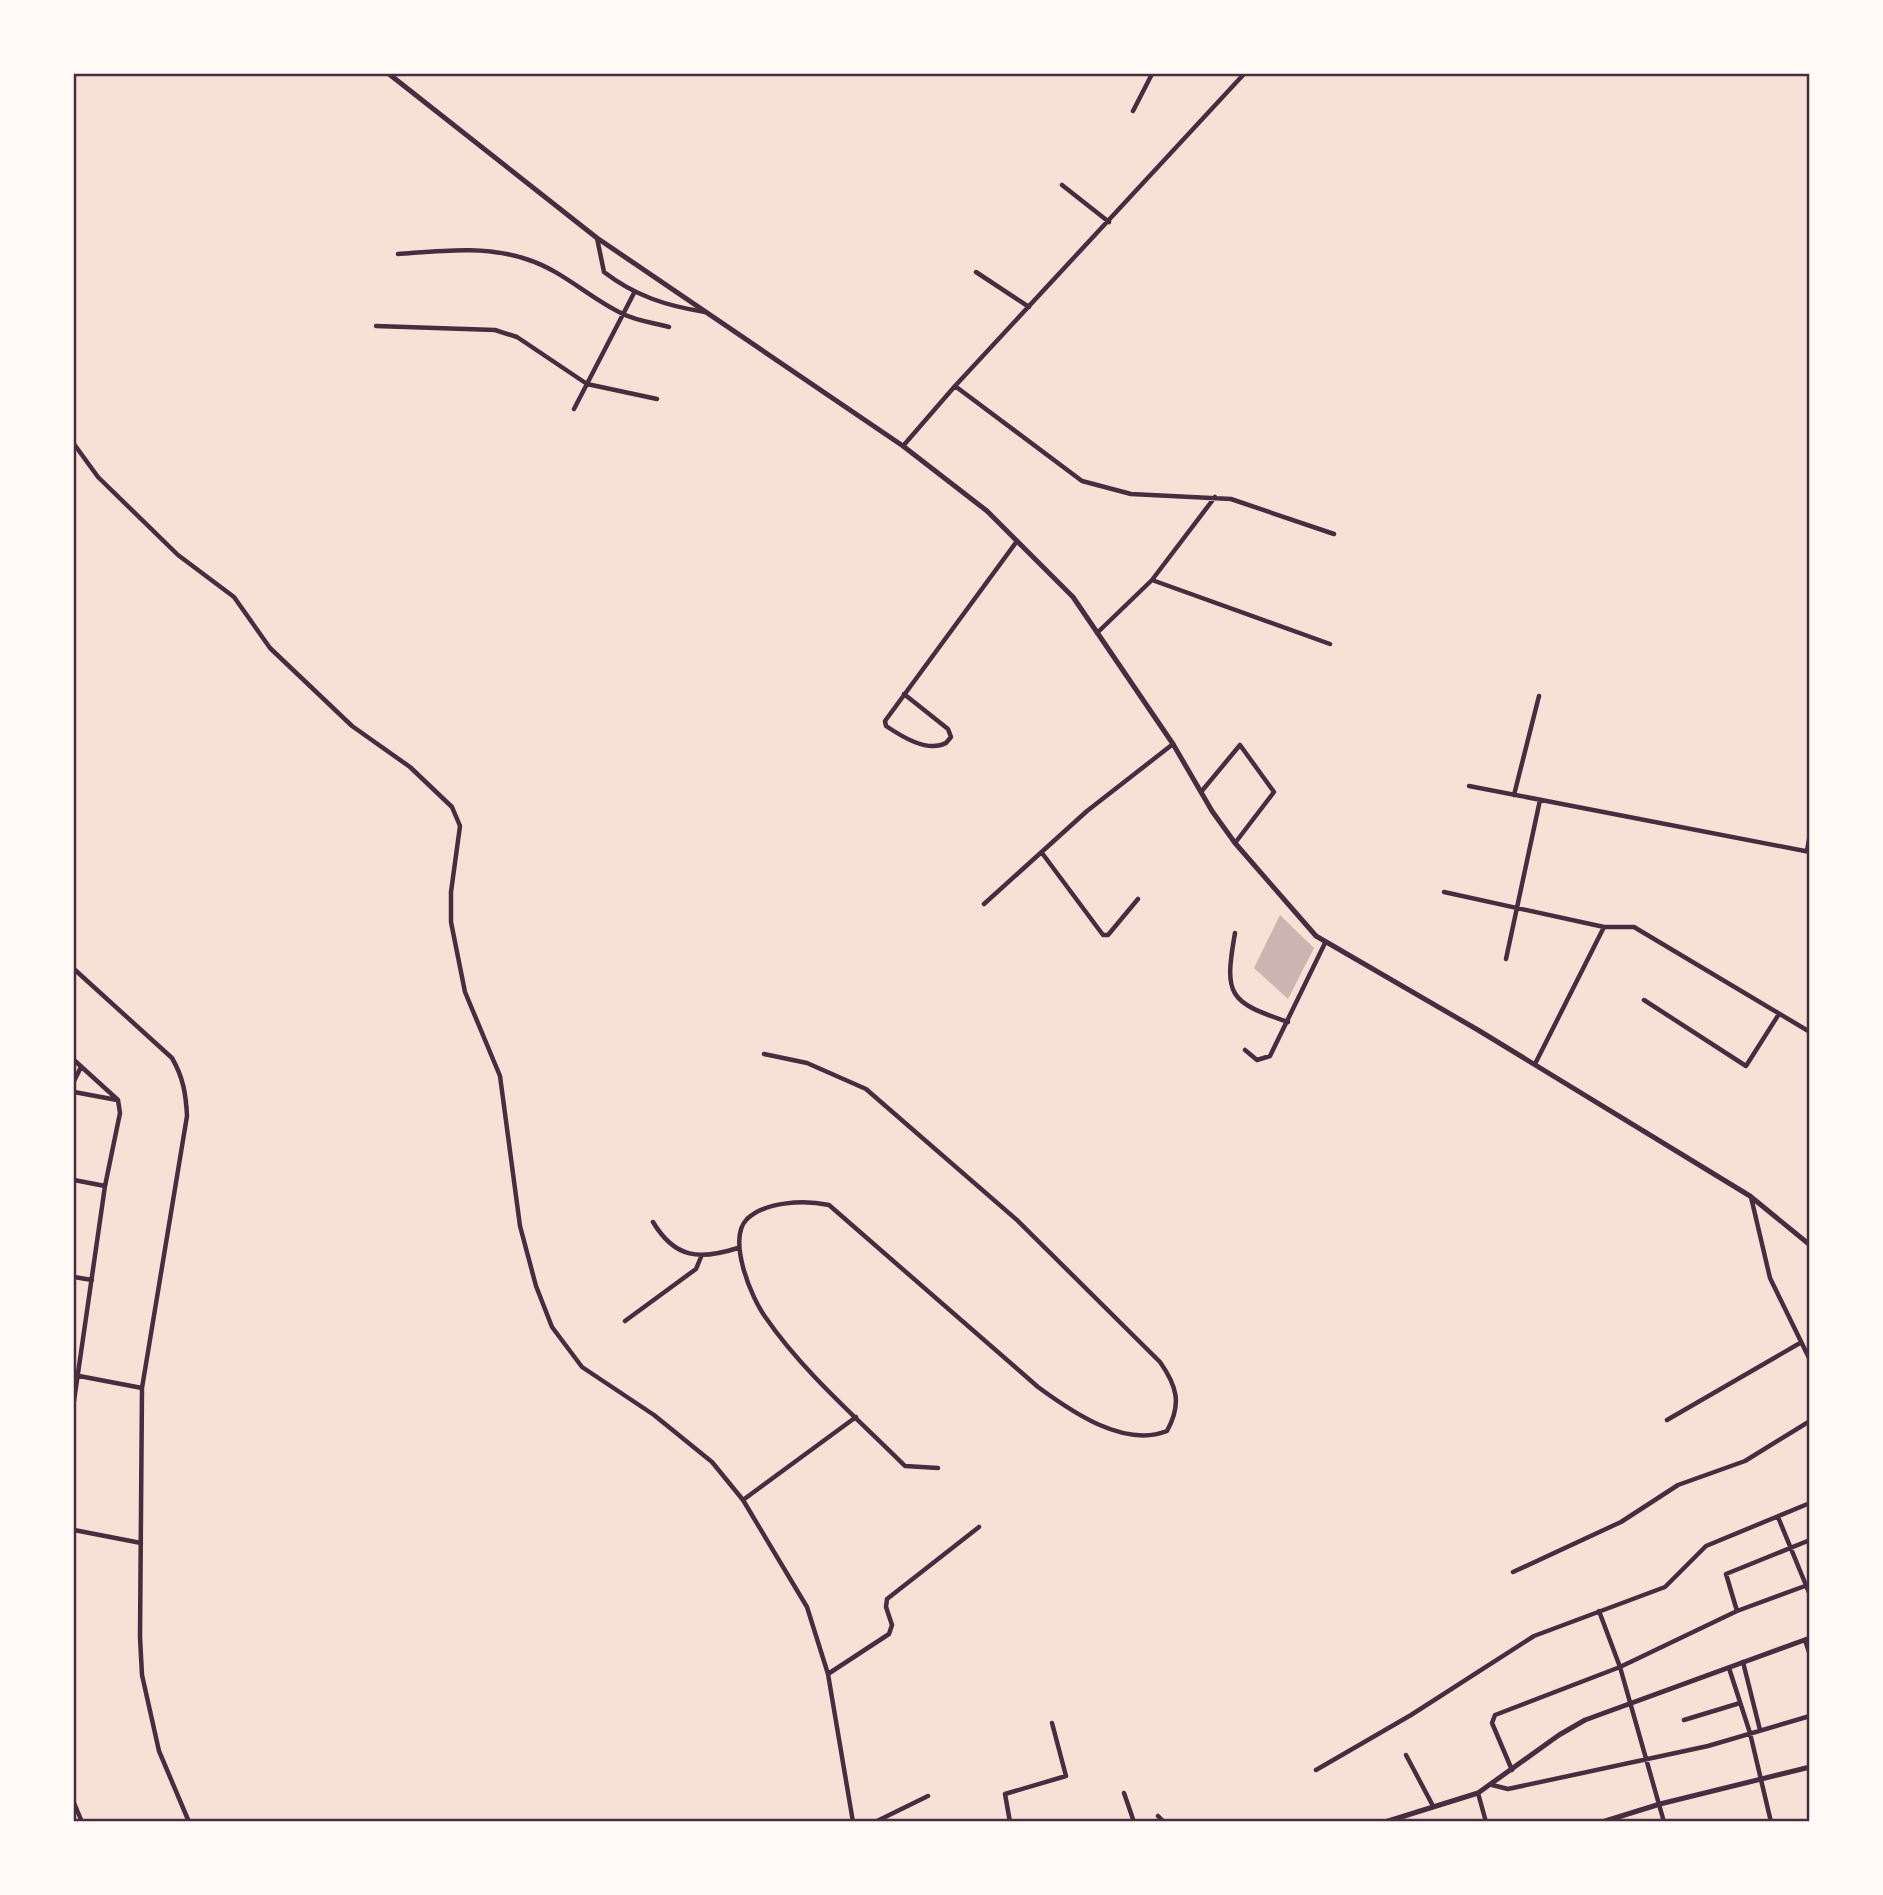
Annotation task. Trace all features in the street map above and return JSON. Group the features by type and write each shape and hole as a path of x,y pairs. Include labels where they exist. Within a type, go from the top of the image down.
{"street":[{"path":"389,74 597,239 709,312 903,446 987,511 1073,597 1235,843 1325,943 1535,1064 1750,1196 1810,1245"},
{"path":"1133,111 1152,74"},
{"path":"903,446 955,386 1244,74"},
{"path":"1062,186 1109,222"},
{"path":"597,239 604,272 634,293 679,307 709,312"},
{"path":"398,254 461,250 496,252 527,259 570,280 624,314 669,327"},
{"path":"976,272 1029,307"},
{"path":"574,409 634,293"},
{"path":"376,326 495,331 517,337 587,384 657,399"},
{"path":"955,386 1082,481 1131,494 1216,497 1259,506 1334,534"},
{"path":"74,444 98,477 178,555 234,597 271,648 352,726 410,767 452,807 457,816 459,836 450,903 465,992 500,1076 520,1226 536,1286 552,1327 582,1367 654,1415 712,1462 743,1500 812,1616 828,1674 853,1822"},
{"path":"1097,633 1152,580 1216,497"},
{"path":"904,694 948,729 951,737 946,743 932,746 913,742 886,726 885,721 904,694 1017,541"},
{"path":"1152,580 1330,644"},
{"path":"1514,795 1539,696"},
{"path":"984,904 1087,811 1172,744"},
{"path":"1201,792 1240,745 1274,792 1235,843"},
{"path":"1469,786 1808,852 1810,834"},
{"path":"1506,959 1540,800"},
{"path":"1042,853 1103,935 1108,935 1138,899"},
{"path":"1444,892 1604,927 1634,927 1810,1032"},
{"path":"1535,1064 1604,927"},
{"path":"1236,933 1228,972 1229,983 1238,1000 1255,1011 1288,1022"},
{"path":"1245,1050 1257,1060 1270,1056 1325,943"},
{"path":"74,969 172,1058 182,1075 186,1097 187,1116 142,1388 141,1543 142,1675 159,1751 189,1822"},
{"path":"1644,1000 1746,1066 1779,1014"},
{"path":"764,1054 807,1063 866,1089 1017,1220 1160,1362 1178,1396 1174,1418 1167,1431 1138,1437 1102,1424 1054,1399 829,1205 797,1202 754,1212 744,1223 738,1248 764,1316 804,1364 905,1465 937,1468"},
{"path":"74,1060 118,1100 120,1124 105,1186 74,1401"},
{"path":"74,1081 81,1067"},
{"path":"74,1092 118,1100"},
{"path":"74,1180 105,1186"},
{"path":"1750,1196 1770,1278 1810,1360"},
{"path":"653,1222 667,1241 681,1251 701,1257 738,1248"},
{"path":"625,1321 696,1269 701,1257"},
{"path":"74,1277 92,1280"},
{"path":"1667,1420 1800,1343"},
{"path":"76,1375 142,1388"},
{"path":"743,1500 856,1417"},
{"path":"1513,1572 1621,1522 1678,1485 1745,1461 1810,1421"},
{"path":"1316,1770 1411,1715 1534,1636 1665,1587 1706,1546 1810,1503"},
{"path":"1777,1517 1810,1595"},
{"path":"828,1674 889,1634 892,1625 886,1607 887,1599 979,1527"},
{"path":"74,1530 141,1543"},
{"path":"1737,1611 1726,1574 1810,1541"},
{"path":"1512,1770 1492,1723 1495,1715 1620,1667 1737,1611 1805,1586"},
{"path":"1598,1611 1631,1701 1649,1759 1664,1822"},
{"path":"1385,1822 1478,1793 1559,1735 1631,1701 1807,1639 1810,1655"},
{"path":"1743,1662 1760,1730"},
{"path":"1729,1668 1750,1733 1771,1822"},
{"path":"1684,1720 1740,1703"},
{"path":"1492,1785 1508,1789 1649,1759 1810,1716"},
{"path":"1010,1822 1005,1794 1066,1776 1052,1723"},
{"path":"1406,1755 1433,1806"},
{"path":"1602,1822 1660,1804 1810,1767"},
{"path":"1124,1793 1134,1822"},
{"path":"1478,1793 1486,1822"},
{"path":"875,1822 929,1796"},
{"path":"74,1803 82,1822"},
{"path":"1158,1816 1164,1822"}],"building":[{"path":"1280,915 1314,948 1288,999 1254,968"}]}
